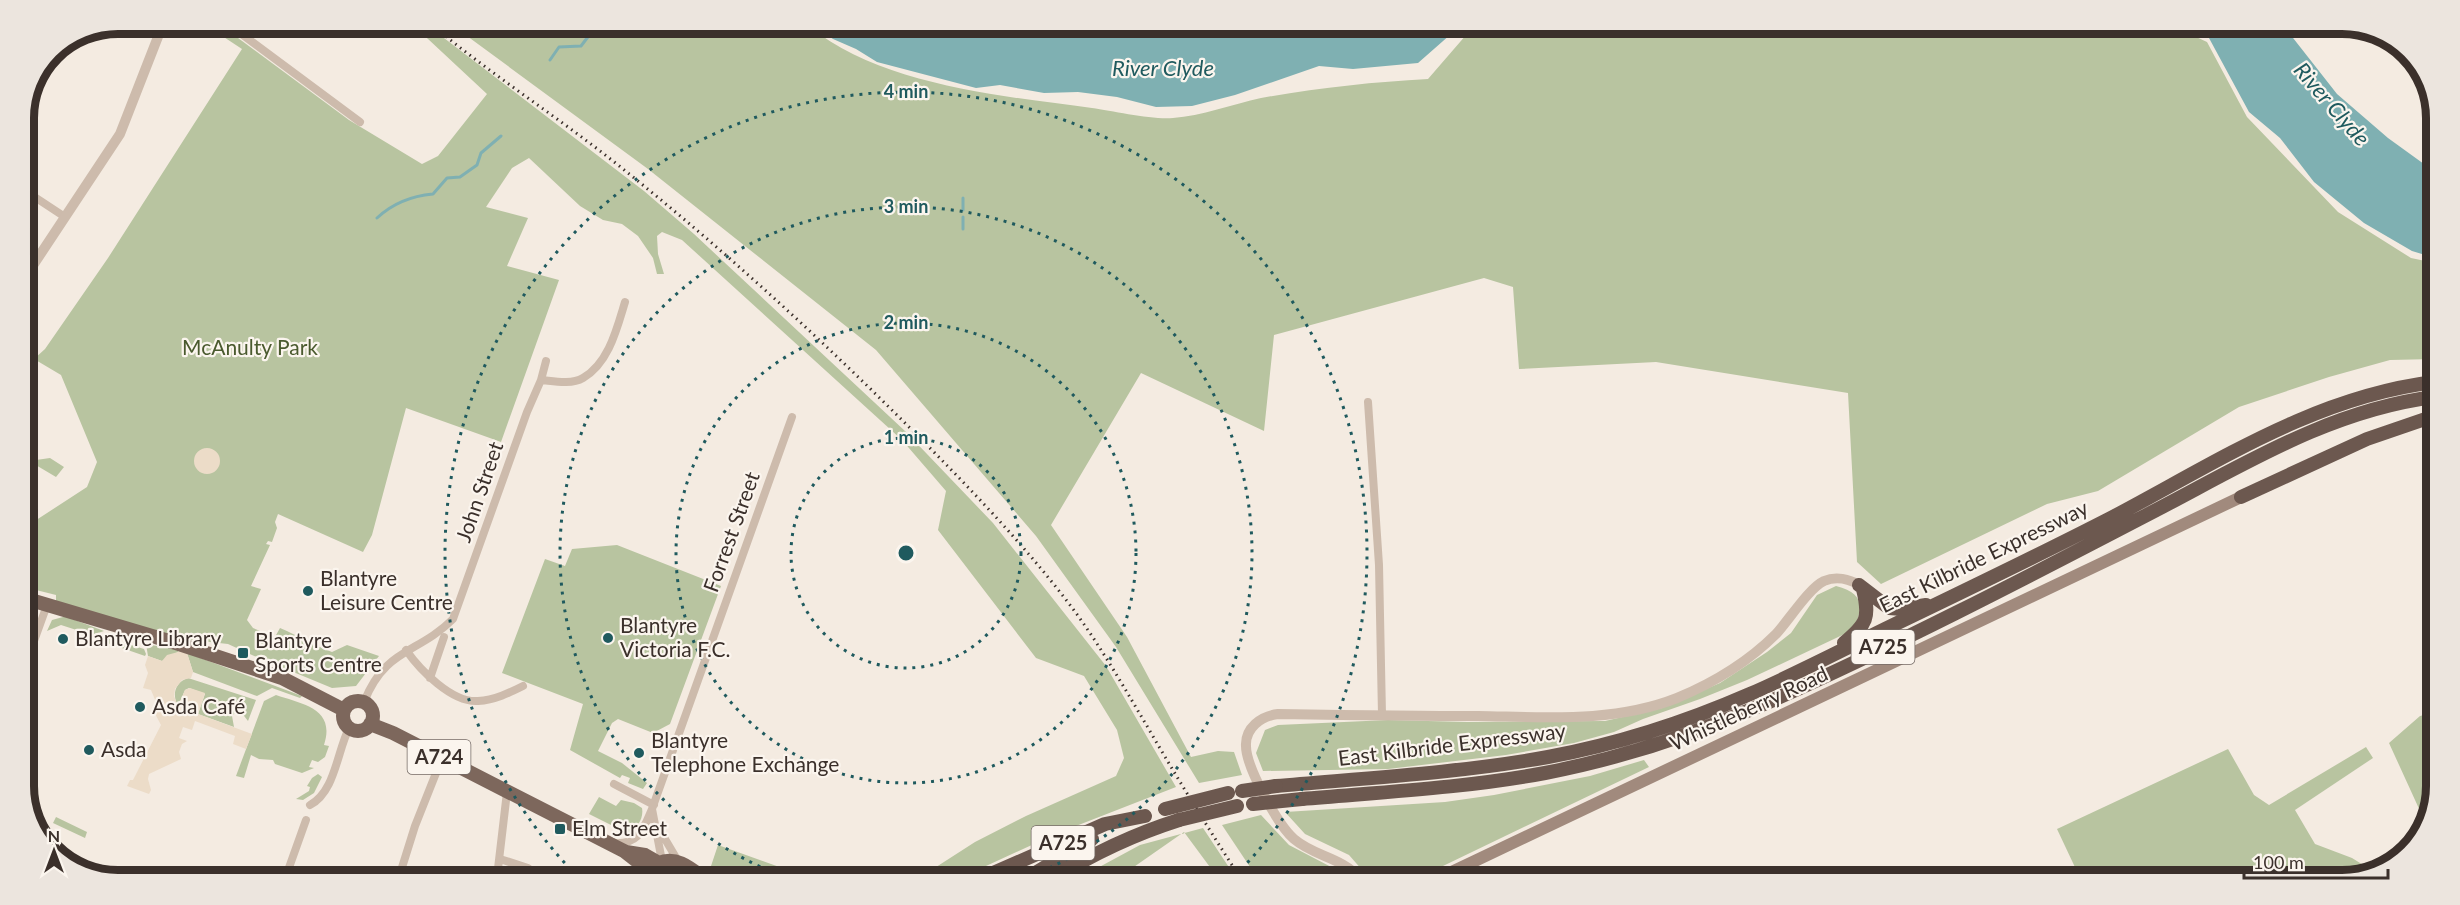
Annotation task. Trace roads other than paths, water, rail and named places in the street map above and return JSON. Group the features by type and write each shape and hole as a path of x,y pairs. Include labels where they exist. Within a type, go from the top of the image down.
{"highway":[{"name":"East Kilbride Expressway","path":"1041,870 1092,839 1145,816 1228,793 1276,786 1479,767 1576,751 1704,713 1835,654 1934,605 2109,518 2291,422 2344,402 2391,389 2425,383"},
{"name":"East Kilbride Expressway","path":"1068,870 1131,837 1179,820 1237,806 1462,785 1543,773 1625,755 1687,735 1774,700 1933,623 2140,519 2293,438 2370,410 2425,399"},
{"path":"2241,498 2367,439 2425,419"},
{"path":"1861,587 1889,608 1902,609 1934,605"},
{"path":"1835,654 1860,630 1866,620 1868,609 1861,587"},
{"name":"A725","path":"1000,870 1105,824 1145,816"}],"main road":[{"name":"Whistleberry Road","path":"1464,870 2241,498"},
{"path":"35,601 282,678 344,710"},
{"path":"353,701 364,702 372,711 370,724 361,731 349,728 342,717 344,710 353,701"},
{"name":"A724","path":"370,724 442,758 606,843 624,851 645,855 658,869 683,868"}],"street":[{"path":"35,262 120,134 159,35"},
{"path":"243,35 360,122"},
{"path":"35,197 65,217"},
{"path":"541,380 560,382 582,379 600,361 614,339 625,302"},
{"name":"John Street","path":"364,702 380,671 406,651 442,630 453,619 546,361"},
{"path":"1368,402 1379,565 1382,716"},
{"name":"Forrest Street","path":"606,843 622,844 633,841 640,834 653,807 792,417"},
{"path":"1351,870 1344,864 1300,844 1283,827 1248,759 1246,742 1255,724 1273,715 1576,717 1620,713 1658,705 1706,684 1751,655 1782,627 1821,582 1838,578 1848,579 1861,587"},
{"path":"35,638 47,605"},
{"path":"430,678 444,637"},
{"path":"406,651 422,672 430,678 458,696 475,702 494,699 523,686"},
{"path":"310,805 318,800 325,790 349,728"},
{"path":"401,870 415,826 442,758"},
{"path":"614,784 653,807 657,828 658,869"},
{"path":"498,870 507,792"},
{"path":"288,870 306,820"},
{"path":"657,828 683,868"},
{"path":"500,859 528,868"}],"water":[{"name":"River Clyde","path":"827,35 1450,35 1418,63 1353,69 1319,66 1235,95 1192,106 1156,107 1117,97 1078,92 1044,93 1000,85 976,88 877,62"},
{"name":"River Clyde","path":"2201,35 2291,35 2337,94 2388,138 2425,165 2425,255 2412,251 2364,223 2314,182 2280,138 2249,112 2209,38"}],"waterway":[{"path":"550,60 559,47 581,46 589,35"},
{"path":"377,218 389,208 403,201 433,194 447,178 460,177 477,165 481,153 501,136"},
{"path":"963,198 963,210"},
{"path":"963,217 963,229"}],"railway":[{"path":"445,35 599,151 697,230 841,360 971,491 1030,556 1089,631 1235,870"}],"place":[{"name":"Blantyre Leisure Centre","path":"308,591"},
{"name":"Blantyre Victoria F.C.","path":"608,638"},
{"name":"Blantyre Library","path":"63,639"},
{"name":"Blantyre Sports Centre","path":"243,653"},
{"name":"Asda Café","path":"140,707"},
{"name":"Asda","path":"89,750"},
{"name":"Blantyre Telephone Exchange","path":"639,753"},
{"name":"Elm Street","path":"560,829"}],"park label":[{"name":"McAnulty Park","path":"250,348"}]}
